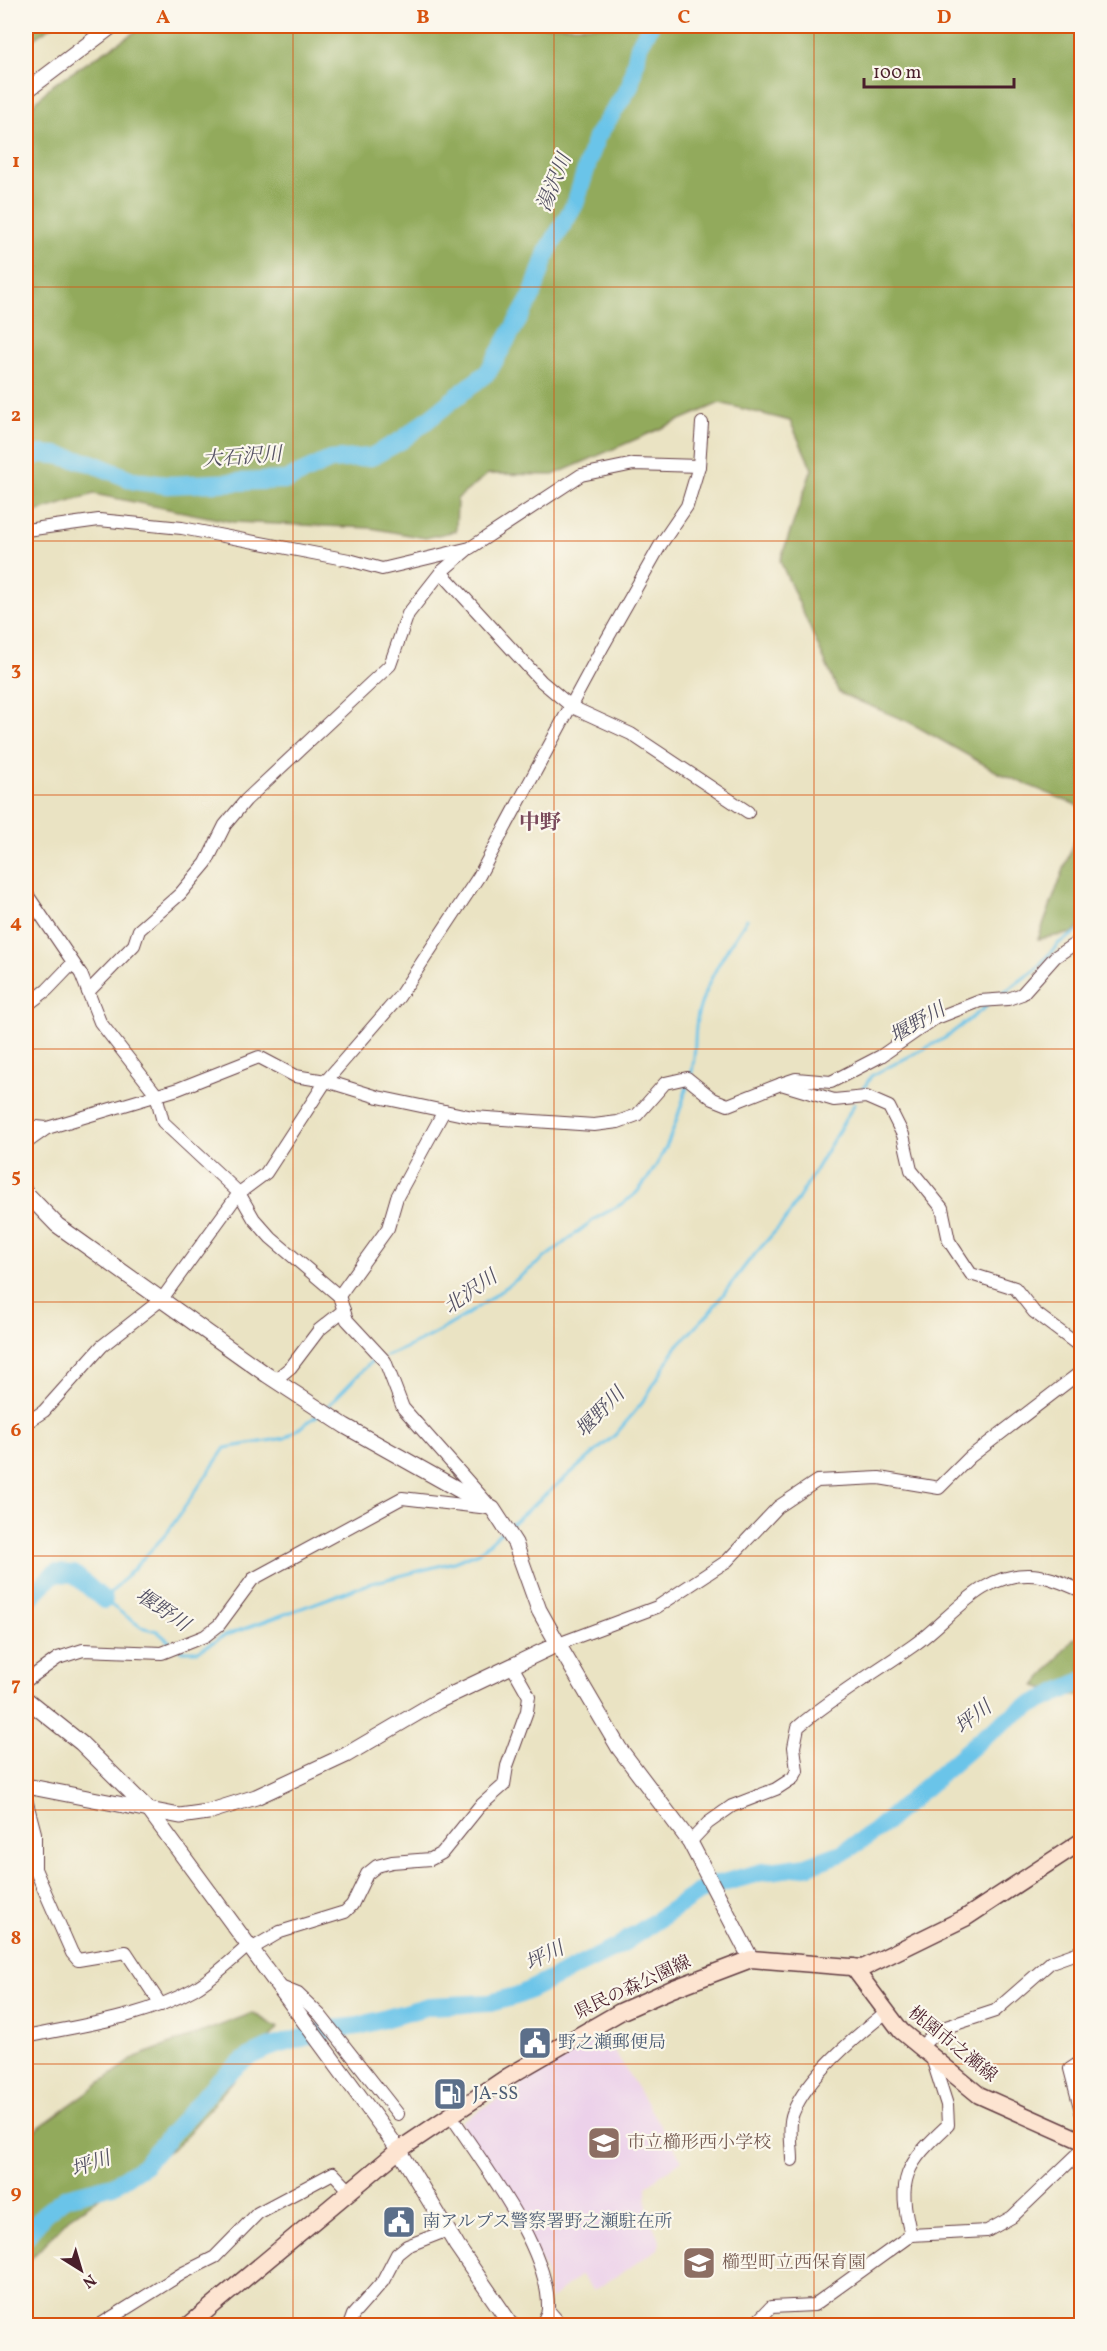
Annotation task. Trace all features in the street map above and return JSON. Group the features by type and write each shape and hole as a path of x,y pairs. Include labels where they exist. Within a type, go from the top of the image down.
{"main road":[{"name":"県民の森公園線","path":"188,2325 399,2150 450,2114 620,2012 672,1989 751,1959 863,1968 964,1918 1082,1841"},
{"name":"桃園市之瀬線","path":"853,1967 885,2013 918,2048 979,2096 1082,2141"}],"street":[{"path":"26,91 112,26"},
{"path":"26,1423 44,1411 102,1346 162,1299 239,1193 266,1173 326,1081 399,997 479,876 661,544 687,506 699,466 702,423"},
{"path":"88,992 134,945 139,930 180,894 206,863 225,825 246,800 390,665 408,614 441,572 470,548 581,475 634,464 699,466"},
{"path":"26,530 99,520 182,528 349,560 382,569 470,548"},
{"path":"441,572 541,681 572,707 631,734 748,812"},
{"path":"26,893 73,963 100,1022 156,1094 163,1122 239,1193 254,1219 271,1238 339,1296 347,1320 381,1357 403,1408 493,1509 506,1528 515,1543 539,1610 558,1644 619,1748 693,1847 723,1900 751,1959"},
{"path":"26,1143 47,1128 220,1074 259,1057 295,1076 326,1081 378,1097 473,1117 594,1125 618,1122 637,1115 665,1083 691,1081 713,1099 728,1106 796,1079 831,1082 881,1056 934,1019 985,1000 1004,1000 1022,994 1054,957 1082,939"},
{"path":"26,1006 47,990 73,963"},
{"path":"781,1084 834,1100 865,1097 889,1107 903,1135 911,1170 942,1208 949,1241 971,1274 1015,1288 1034,1312 1082,1348"},
{"path":"339,1296 388,1228 397,1197 444,1111"},
{"path":"26,1126 47,1128"},
{"path":"26,1193 57,1225 275,1380 322,1411 493,1509"},
{"path":"275,1380 291,1366 319,1330 344,1310"},
{"path":"26,1786 180,1816 208,1812 256,1797 346,1755 438,1701 558,1644 657,1607 727,1561 778,1507 817,1481 879,1478 939,1488 970,1456 1082,1371"},
{"path":"26,1681 58,1658 83,1650 147,1654 168,1650 205,1636 219,1625 254,1579 402,1498 493,1509"},
{"path":"693,1847 708,1823 732,1806 776,1789 793,1778 797,1771 794,1747 798,1727 918,1643 960,1603 997,1582 1028,1575 1048,1578 1082,1591"},
{"path":"26,2037 140,2013 161,2005 195,1988 250,1948 280,1932 345,1912 352,1905 367,1874 377,1866 392,1862 431,1859 452,1843 478,1807 504,1785 507,1778 507,1767 528,1711 529,1696 512,1666"},
{"path":"26,1699 81,1743 149,1810 399,2150 448,2230 512,2325"},
{"path":"26,1799 35,1833 35,1869 72,1953 78,1960 126,1952 161,2005"},
{"path":"918,2048 940,2029 995,2011 1052,1962 1082,1951"},
{"path":"277,1985 298,1994 320,2015 398,2114"},
{"path":"792,2160 792,2114 797,2106 812,2083 855,2037 885,2013"},
{"path":"911,2235 903,2204 904,2178 930,2142 948,2125 947,2105 932,2058"},
{"path":"1082,2061 1070,2069 1082,2115"},
{"path":"450,2114 527,2234 544,2277 549,2311 562,2325"},
{"path":"753,2325 771,2307 814,2305 911,2235 987,2231 1012,2217 1082,2150"},
{"path":"98,2325 183,2273 215,2257 258,2213 333,2173 350,2191"},
{"path":"349,2325 353,2315 383,2281 398,2254 406,2246 448,2230"},
{"path":"541,2325 549,2311"}],"shaded area":[{"path":"604,2035 682,2160 646,2186 647,2212 660,2242 658,2249 593,2291 581,2275 550,2300 545,2268 460,2122"}],"green space":[{"path":"26,26 52,26 26,44"},
{"path":"144,26 1081,26 1081,807 999,773 909,722 839,693 780,561 812,469 790,421 720,403 553,475 488,474 457,499 456,531 425,538 371,528 233,522 94,494 26,515 26,112 51,86"},
{"path":"1081,823 1081,924 1073,933 1038,939"},
{"path":"1081,1636 1081,1697 1035,1686 1073,1639"},
{"path":"253,2013 278,2028 179,2144 69,2218 26,2264 26,2137 136,2057"}],"waterway":[{"name":"大石沢川","path":"26,458 41,454 56,455 91,463 135,481 168,485 287,480 330,460 371,457 402,440 488,372 532,296 547,252 575,204 596,138 630,86 639,46 650,26"},
{"name":"北沢川","path":"691,1075 698,1014 702,1001 718,965 747,919"},
{"name":"堰野川","path":"1002,994 1036,969 1059,943 1082,929"},
{"name":"堰野川","path":"860,1095 871,1076 945,1038 987,1006"},
{"name":"北沢川","path":"386,1356 442,1330 468,1314 519,1278 592,1221 633,1196 648,1178 663,1153 688,1084"},
{"name":"堰野川","path":"509,1526 615,1435 643,1402 677,1346 709,1313 748,1262 787,1218 855,1103"},
{"name":"北沢川","path":"326,1408 371,1362 380,1358"},
{"name":"北沢川","path":"173,1645 157,1631 141,1627 104,1600 167,1533 225,1448 285,1438 318,1415"},
{"name":"堰野川","path":"180,1651 198,1651 224,1636 368,1584 454,1562 481,1551 501,1532"},
{"name":"堰野川","path":"26,1602 54,1573 74,1574 104,1600"},
{"name":"坪川","path":"26,2237 44,2214 66,2197 113,2185 143,2166 217,2082 247,2058 268,2048 332,2029 359,2026 429,2006 490,2003 519,1995 617,1947 705,1888 762,1872 806,1866 842,1853 874,1832 984,1736 1019,1711 1082,1681"}],"place":[{"name":"野之瀬郵便局","path":"535,2043"},
{"name":"JA-SS","path":"450,2094"},
{"name":"市立櫛形西小学校","path":"604,2143"},
{"name":"南アルプス警察署野之瀬駐在所","path":"399,2222"},
{"name":"櫛型町立西保育園","path":"699,2263"}],"district":[{"name":"中野","path":"540,823"}],"water label":[{"name":"湯沢川","path":"555,183"}]}
